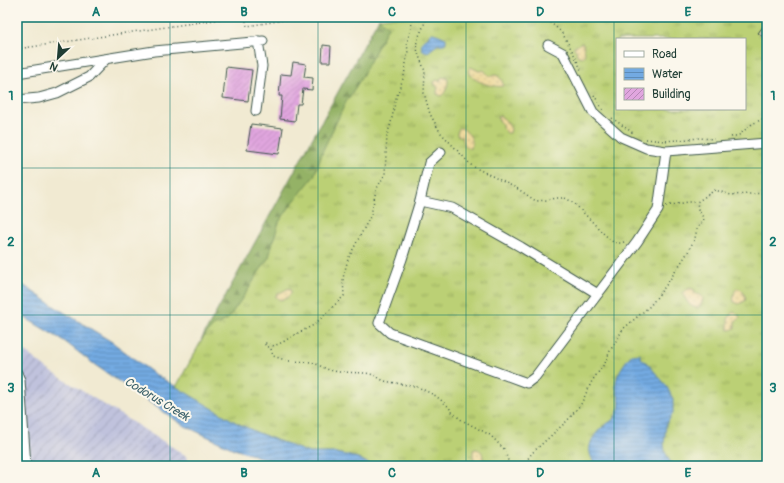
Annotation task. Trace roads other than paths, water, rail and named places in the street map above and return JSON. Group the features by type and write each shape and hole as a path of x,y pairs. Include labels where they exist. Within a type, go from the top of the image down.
{"street":[{"path":"17,73 154,51 261,41 262,66 256,111"},
{"path":"548,45 563,53 593,112 621,137 646,148 666,152 767,143"},
{"path":"17,100 39,98 57,94 89,77 106,59"},
{"path":"441,152 429,163 420,201 402,259 379,323 390,333 527,383 535,377 598,294 637,242 658,210 666,152"},
{"path":"420,201 452,208 521,247 598,294"},
{"path":"17,373 20,380 20,414 26,466"}],"water":[{"path":"431,33 446,38 446,43 437,45 428,52 422,50 422,41"},
{"name":"Codorus Creek","path":"17,281 112,342 153,373 237,423 309,453 336,453 358,458 373,466 289,466 234,449 183,425 95,365 64,341 17,313"},
{"path":"640,354 640,357 666,385 673,399 673,413 666,425 664,444 665,452 673,466 595,466 590,451 593,438 597,432 613,420 620,406 616,386 618,374 631,355"}]}
